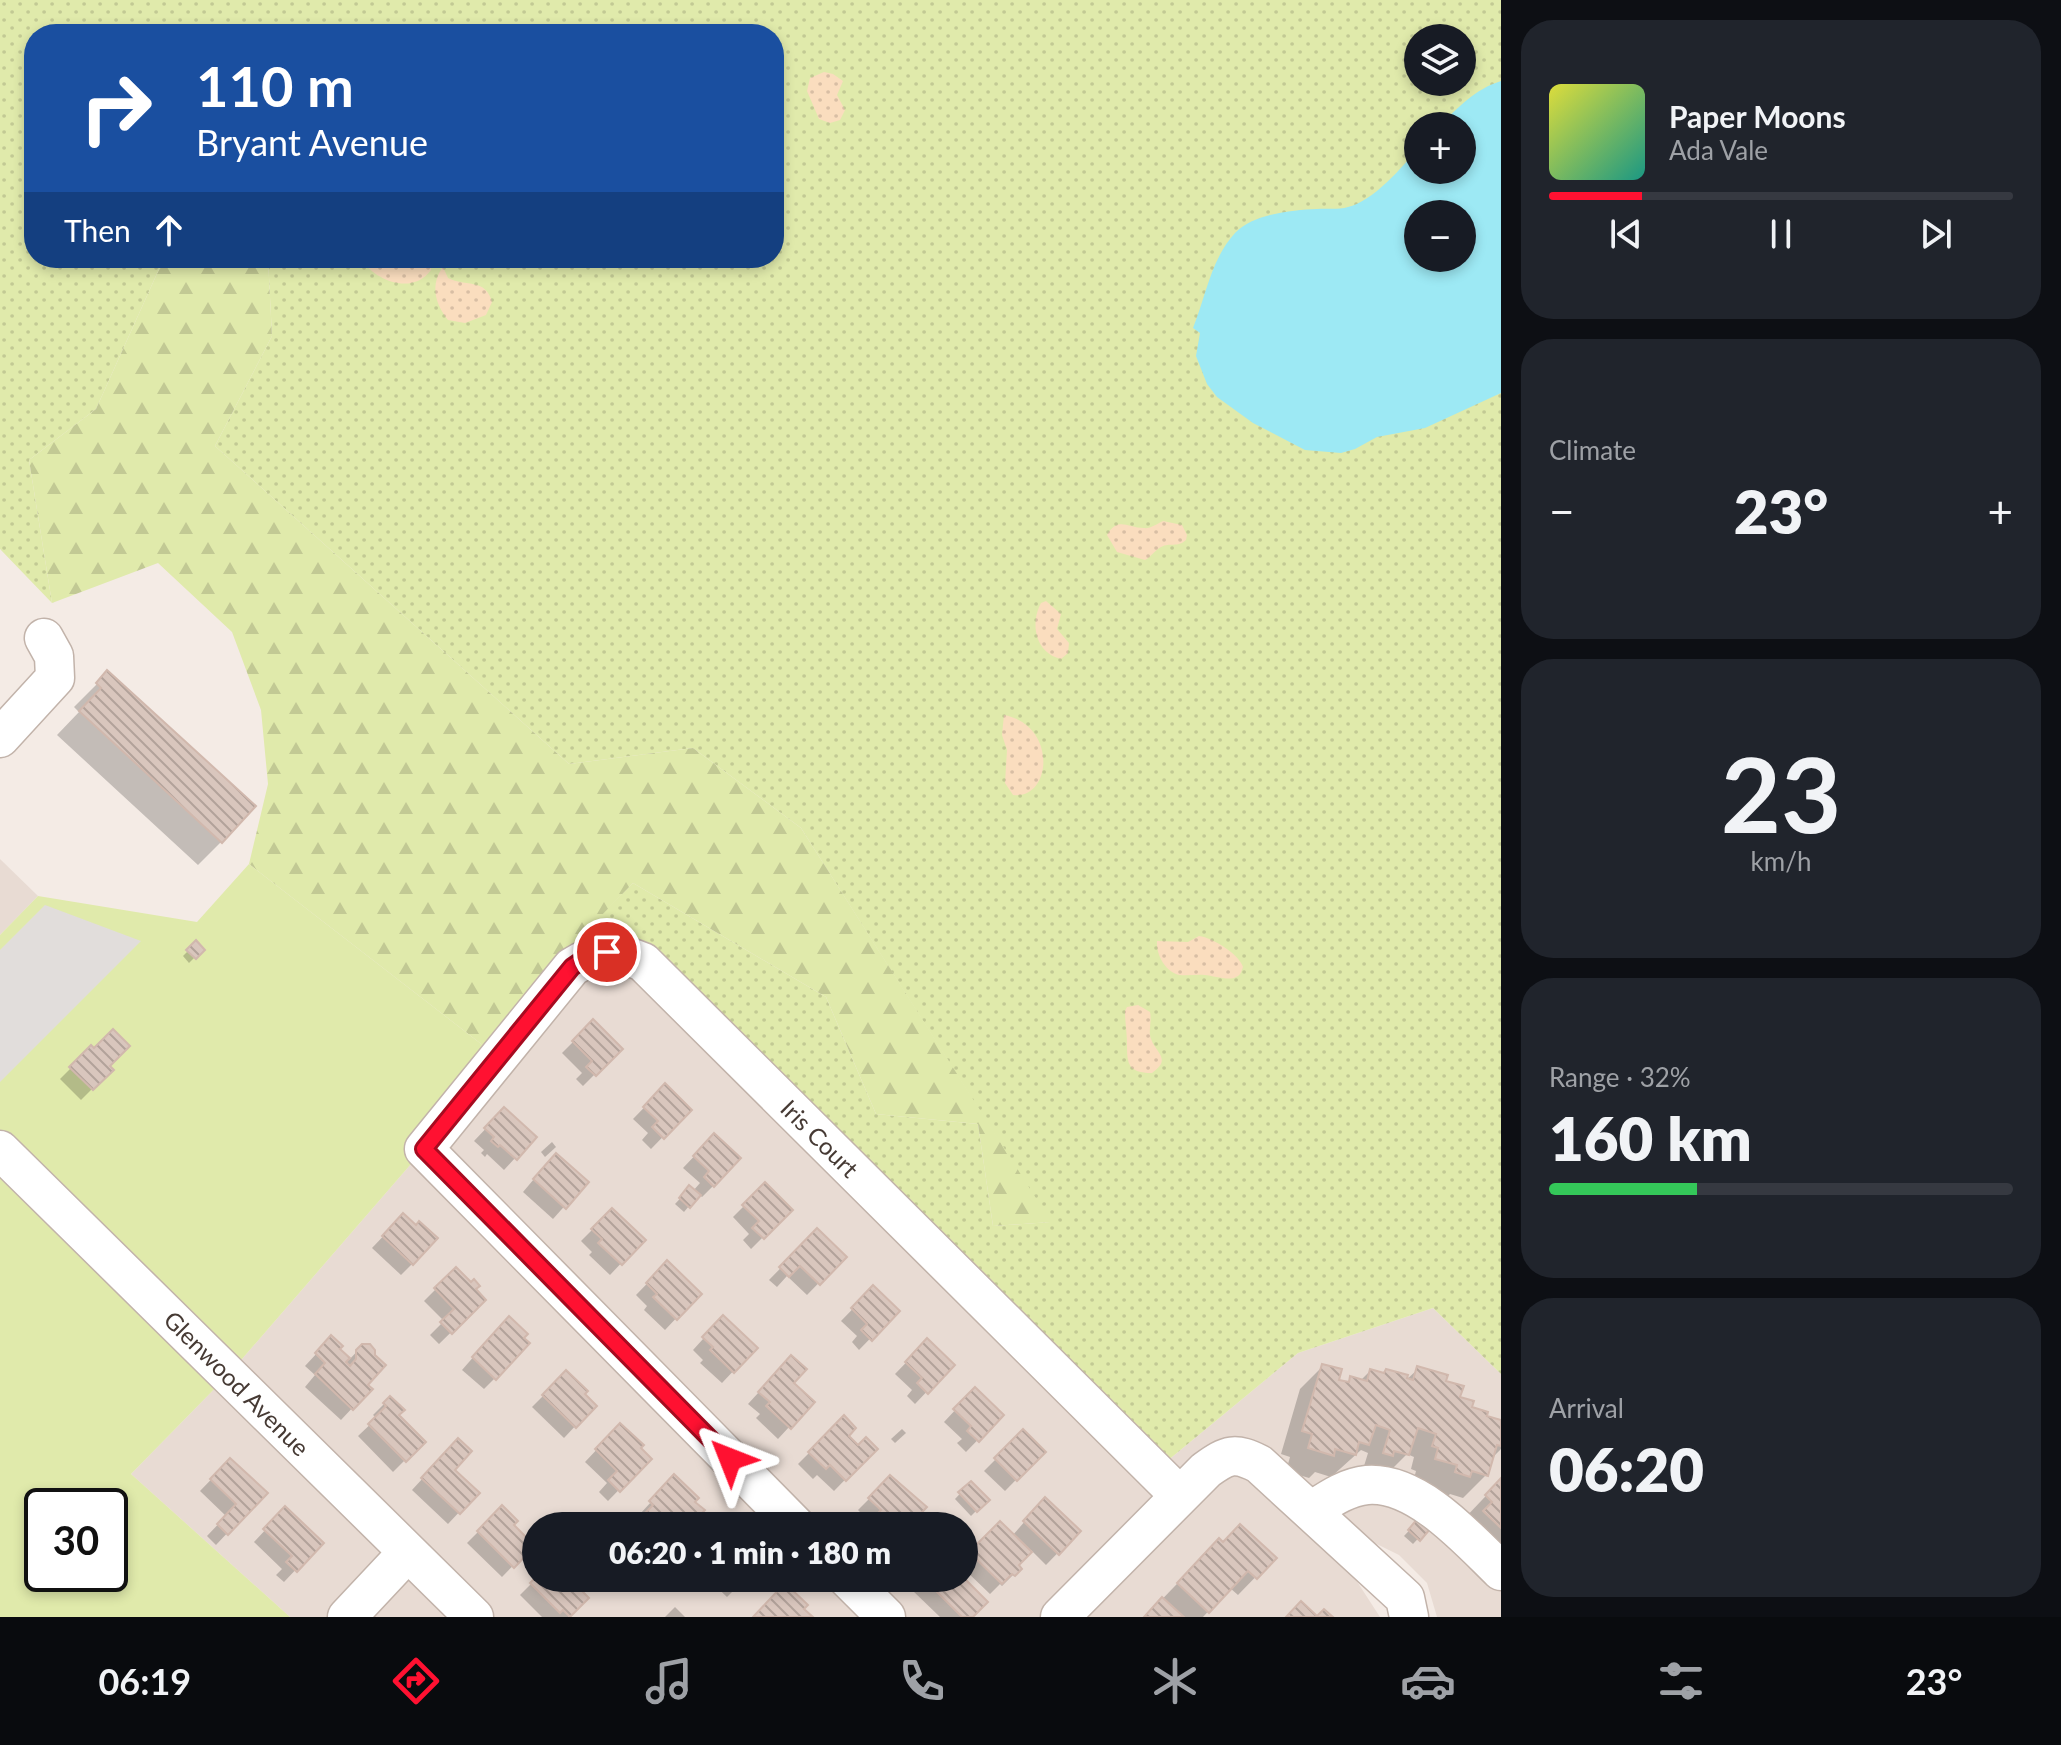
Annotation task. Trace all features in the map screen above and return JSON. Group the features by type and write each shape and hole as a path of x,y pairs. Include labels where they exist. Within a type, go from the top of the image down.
{"street":[{"path":"0,738 55,678 54,656 44,638"},
{"name":"Iris Court","path":"782,1512 424,1149 572,967 588,956 607,952 625,954 643,962 1179,1495"},
{"name":"Glenwood Avenue","path":"0,1150 474,1617"},
{"path":"1060,1617 1179,1495 1223,1458 1241,1455 1259,1464 1405,1598 1409,1617"},
{"path":"1311,1511 1341,1492 1368,1485 1396,1489 1431,1508 1455,1526 1501,1571"},
{"path":"347,1617 407,1553"},
{"path":"861,1592 886,1617"}],"shaded area":[{"path":"0,859 38,896 0,935"},
{"path":"45,905 141,941 0,1082 0,950"},
{"path":"607,952 1155,1471 1298,1353 1433,1308 1501,1374 1501,1617 1437,1617 1427,1583 1399,1555 1312,1512 1380,1617 290,1617 131,1474 229,1374 424,1149"}],"green space":[{"path":"0,0 1501,0 1501,1374 1433,1308 1298,1353 1155,1471 643,962 596,920 633,883 826,997 876,1114 978,1124 993,1226 1050,1222 801,828 693,748 569,764 215,446 272,336 269,268 784,268 784,24 24,24 24,268 159,268 96,409 29,460 52,603 0,549"},
{"path":"159,268 269,268 272,336 215,446 569,764 693,748 801,828 1051,1222 993,1226 978,1124 876,1114 826,997 633,883 597,920 643,962 607,952 498,1057 249,864 268,784 261,710 232,632 158,563 52,603 29,460 96,409"},
{"path":"249,864 498,1057 424,1149 229,1374 131,1474 290,1617 0,1617 0,935 38,896 197,922"}],"sand":[{"path":"824,72 843,81 837,95 845,110 840,120 830,123 819,119 807,91 810,78"},
{"path":"369,268 431,270 423,278 405,284 376,274"},
{"path":"443,268 448,278 485,289 492,302 486,315 465,323 448,320 436,294 439,274"},
{"path":"1163,521 1182,525 1186,540 1161,547 1145,560 1117,552 1107,535 1119,524 1146,528"},
{"path":"1046,601 1061,614 1057,629 1069,643 1068,653 1061,659 1045,651 1037,636 1038,611 1041,603"},
{"path":"1004,715 1034,732 1041,746 1042,775 1036,786 1026,793 1013,795 1005,783 1007,750 1002,735"},
{"path":"1199,936 1231,952 1243,967 1239,975 1229,979 1180,975 1166,967 1157,941 1188,942"},
{"path":"1138,1005 1150,1012 1150,1036 1162,1060 1152,1073 1134,1069 1128,1057 1125,1011 1127,1007"}],"water":[{"path":"1501,81 1501,393 1425,428 1377,437 1341,453 1305,450 1253,423 1217,397 1207,384 1196,356 1200,333 1193,328 1220,254 1235,233 1252,221 1273,214 1357,204 1404,165 1404,184 1476,184 1476,112 1454,112 1483,89"}],"building":[{"path":"107,670 256,806 222,843 79,711 101,688 96,683"},
{"path":"196,940 205,950 196,959 186,950"},
{"path":"593,1019 623,1049 596,1076 586,1067 592,1061 572,1041"},
{"path":"113,1029 130,1046 110,1066 114,1070 93,1090 69,1067"},
{"path":"665,1083 692,1110 664,1139 652,1127 658,1121 643,1107"},
{"path":"504,1107 537,1137 517,1160 491,1141 494,1137 484,1128"},
{"path":"714,1133 741,1158 714,1187 704,1177 709,1171 693,1156"},
{"path":"556,1153 589,1182 566,1209 533,1179"},
{"path":"765,1182 793,1210 764,1239 752,1228 759,1221 742,1205"},
{"path":"689,1185 701,1195 690,1208 679,1198"},
{"path":"612,1208 646,1240 622,1265 598,1243 602,1239 591,1229"},
{"path":"403,1213 416,1225 419,1221 438,1238 413,1265 382,1236"},
{"path":"817,1228 847,1257 820,1285 800,1266 789,1277 779,1267"},
{"path":"667,1260 702,1294 677,1320 653,1297 657,1294 646,1283"},
{"path":"456,1267 471,1282 474,1279 480,1286 476,1289 486,1300 452,1334 440,1322 454,1309 434,1288"},
{"path":"873,1285 900,1311 872,1341 861,1330 867,1324 851,1308"},
{"path":"723,1315 758,1348 734,1373 710,1350 713,1347 702,1337"},
{"path":"509,1316 528,1334 524,1338 530,1343 496,1380 472,1357"},
{"path":"331,1335 343,1346 340,1349 350,1358 346,1362 350,1366 362,1344 370,1344 375,1355 386,1365 368,1385 373,1389 353,1410 315,1374 325,1363 315,1353"},
{"path":"927,1338 955,1365 928,1394 917,1383 922,1378 905,1362"},
{"path":"791,1355 807,1369 794,1383 815,1402 791,1429 766,1406 770,1402 758,1392"},
{"path":"1322,1364 1342,1369 1339,1380 1349,1382 1350,1376 1367,1381 1370,1369 1384,1373 1386,1369 1408,1375 1407,1378 1413,1380 1417,1366 1448,1375 1446,1381 1464,1386 1460,1397 1474,1401 1472,1407 1488,1412 1487,1416 1501,1420 1501,1446 1497,1445 1488,1476 1472,1471 1470,1477 1455,1472 1457,1465 1435,1459 1438,1448 1432,1446 1436,1434 1418,1428 1409,1455 1394,1451 1393,1456 1383,1453 1390,1430 1376,1425 1369,1445 1359,1442 1356,1455 1335,1449 1334,1456 1308,1448 1312,1434 1302,1431"},
{"path":"566,1370 588,1391 585,1394 597,1406 576,1428 542,1395"},
{"path":"975,1387 1004,1415 979,1442 967,1431 971,1426 953,1409"},
{"path":"390,1396 405,1410 399,1415 426,1442 406,1462 368,1424 386,1406 383,1403"},
{"path":"844,1415 856,1428 849,1436 858,1445 866,1437 878,1449 846,1481 830,1465 826,1469 808,1452"},
{"path":"620,1423 644,1445 641,1448 652,1459 620,1492 608,1480 617,1471 595,1449"},
{"path":"1023,1429 1046,1452 1017,1481 994,1458"},
{"path":"458,1438 472,1451 455,1470 480,1493 460,1514 421,1478"},
{"path":"230,1458 268,1493 228,1535 217,1524 236,1504 210,1479"},
{"path":"674,1474 699,1498 695,1502 705,1510 646,1512 653,1505 649,1501"},
{"path":"890,1475 927,1507 922,1512 879,1512 881,1510 868,1498"},
{"path":"1501,1478 1501,1528 1483,1511 1492,1502 1485,1495"},
{"path":"971,1481 990,1500 977,1512 958,1492"},
{"path":"1045,1497 1081,1531 1059,1555 1023,1521"},
{"path":"502,1505 518,1521 514,1525 522,1533 522,1560 514,1568 477,1531"},
{"path":"285,1506 324,1543 297,1572 286,1562 292,1556 263,1529"},
{"path":"1418,1518 1430,1529 1420,1541 1408,1530"},
{"path":"1000,1521 1032,1552 1019,1565 1022,1569 1002,1584 978,1561 978,1543"},
{"path":"1240,1524 1277,1558 1257,1579 1248,1571 1209,1613 1177,1583 1219,1538 1223,1542"},
{"path":"539,1592 583,1592 589,1598 570,1617 563,1610 560,1613"},
{"path":"777,1592 794,1592 808,1605 804,1609 813,1617 753,1617"},
{"path":"937,1592 978,1592 988,1602 973,1617 962,1617"},
{"path":"1162,1597 1184,1617 1144,1617"},
{"path":"1301,1601 1317,1616 1324,1609 1333,1617 1286,1617"}],"route":[{"path":"607,952 588,956 572,967 424,1149 730,1459"}]}
